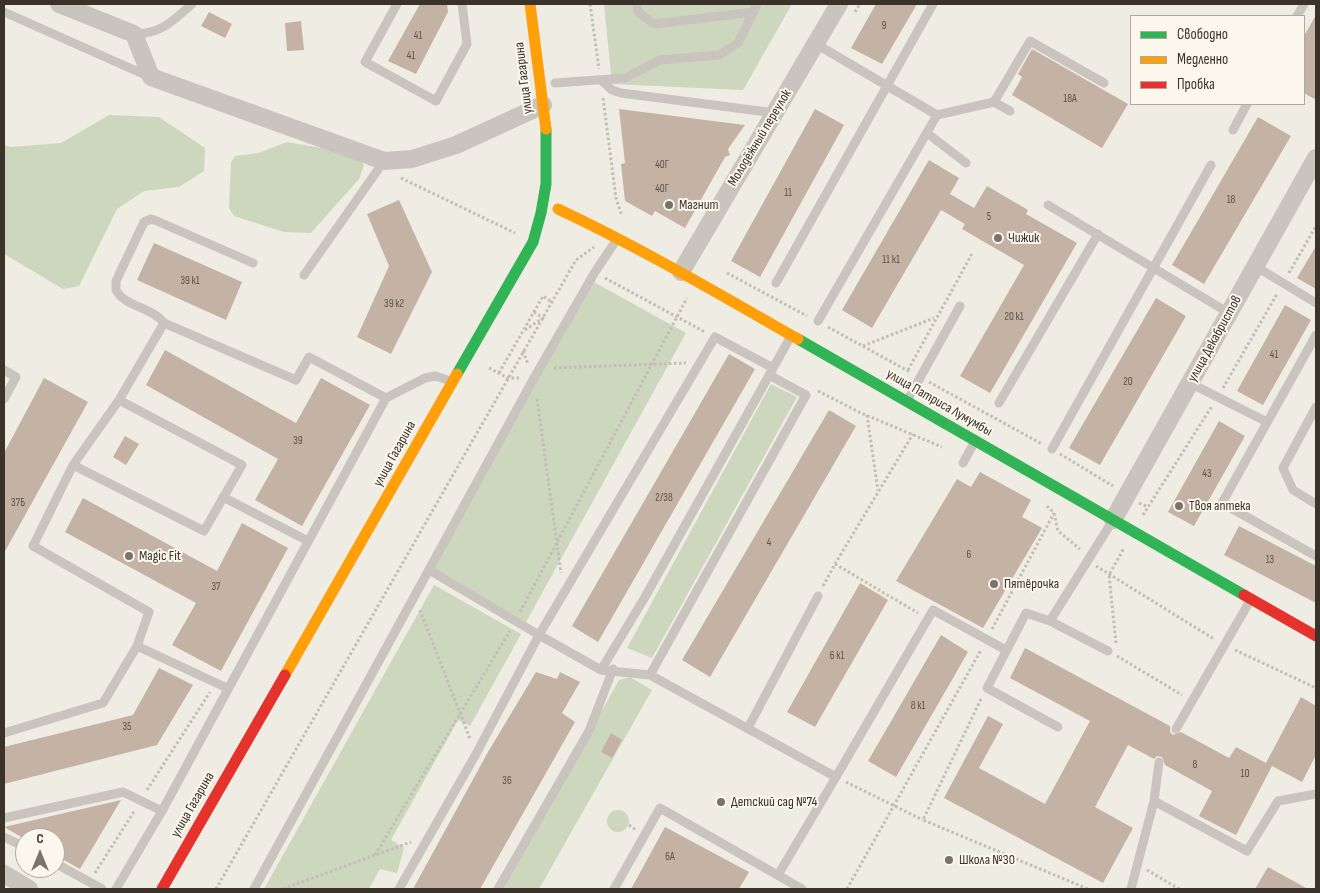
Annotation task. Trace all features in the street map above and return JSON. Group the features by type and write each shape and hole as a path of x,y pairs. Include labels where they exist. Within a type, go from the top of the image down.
{"main road":[{"name":"улица Гагарина","path":"164,889 533,242 544,203 547,172 543,105 530,4"},
{"path":"555,223 560,193"},
{"name":"улица Патриса Лумумбы","path":"544,203 618,237 1316,636"}],"street":[{"path":"59,4 134,34 150,77 382,164 412,159 456,145 543,105"},
{"name":"Молодёжный переулок","path":"680,272 839,4"},
{"name":"улица Декабристов","path":"1113,520 1316,158"},
{"path":"4,875 29,889"}],"lane":[{"path":"134,34 148,34 165,28 192,4"},
{"path":"397,4 365,62 436,101 466,44 462,4"},
{"path":"637,4 638,12 654,24 756,8"},
{"path":"776,282 933,4"},
{"path":"1298,15 1304,4"},
{"path":"555,83 600,77 630,77 660,60 709,56 726,52 738,43 756,8"},
{"path":"4,12 150,77"},
{"path":"994,102 1030,41 1104,83"},
{"path":"816,44 937,115 994,102 1010,111"},
{"path":"600,77 612,90 621,93 775,113"},
{"path":"1232,130 1246,105"},
{"path":"818,322 937,115"},
{"path":"927,132 966,162"},
{"path":"304,275 382,164"},
{"path":"1052,449 1211,165"},
{"path":"1048,205 1229,313"},
{"path":"253,263 151,219 144,222 116,281 116,290 122,298 150,311 164,323 296,380 309,357 386,398"},
{"path":"999,403 1098,234"},
{"path":"254,889 539,369 595,272 618,237"},
{"path":"1256,266 1316,303"},
{"path":"906,402 960,306"},
{"path":"4,733 103,704 138,646 149,612 33,546 73,464 119,400 164,323"},
{"path":"601,670 645,597 791,335"},
{"path":"1316,335 1222,503 1316,556"},
{"path":"399,889 476,754 539,635 565,594 715,337 806,394 650,674"},
{"path":"4,370 16,377 4,399"},
{"path":"116,889 162,811 386,398 425,378 435,376 454,382"},
{"path":"1190,383 1267,422"},
{"path":"73,464 204,531 242,465 119,400"},
{"path":"1316,407 1283,468 1294,490 1316,504"},
{"path":"965,460 976,441"},
{"path":"224,497 308,541"},
{"path":"1050,621 1113,520"},
{"path":"428,570 601,670 613,669 650,674 836,777"},
{"path":"748,728 818,596"},
{"path":"1176,729 1252,599"},
{"path":"778,875 933,610 1006,650"},
{"path":"1058,727 987,688 1026,613 1050,621 1108,651"},
{"path":"138,646 228,688"},
{"path":"498,889 588,731 613,669"},
{"path":"1131,889 1154,801 1158,762"},
{"path":"4,818 123,792 162,811"},
{"path":"1154,801 1247,851 1278,801 1316,794"},
{"path":"614,889 660,808 802,889"},
{"path":"65,868 102,889"}],"path":[{"path":"590,4 600,77"},
{"path":"603,98 616,198 621,216"},
{"path":"382,164 515,233"},
{"path":"511,241 520,225"},
{"path":"216,889 576,260 597,245"},
{"path":"908,370 973,252"},
{"path":"725,272 1052,449 1148,507"},
{"path":"602,276 715,337"},
{"path":"498,373 543,296 552,302"},
{"path":"534,312 543,318"},
{"path":"375,855 516,621 653,364 676,316"},
{"path":"523,331 543,318"},
{"path":"862,346 935,318"},
{"path":"523,352 534,378 565,594"},
{"path":"539,369 699,362"},
{"path":"489,368 508,378"},
{"path":"817,391 867,415 913,433 965,460"},
{"path":"867,415 878,492"},
{"path":"818,596 913,433"},
{"path":"1043,502 1054,513 1058,531 1084,552 1089,560 1109,575 1226,645 1316,688"},
{"path":"847,889 986,640 1054,513"},
{"path":"835,564 927,619"},
{"path":"1109,575 1118,657"},
{"path":"415,595 476,754"},
{"path":"1108,651 1192,702"},
{"path":"90,882 215,683"},
{"path":"923,820 987,688"},
{"path":"836,777 923,820 1088,889"},
{"path":"282,889 431,835"},
{"path":"1137,865 1179,889"}],"green space":[{"path":"604,4 792,4 743,90 612,84"},
{"path":"109,115 159,117 205,148 204,171 179,187 144,191 117,209 79,286 63,289 4,254 4,145 11,147 61,143"},
{"path":"287,142 355,154 364,165 359,179 311,233 284,232 234,216 229,208 231,162 235,156 258,153"},
{"path":"592,281 686,333 526,622 432,570"},
{"path":"771,384 797,397 652,658 627,648"},
{"path":"434,585 521,634 470,726 458,720 391,840 404,848 397,873 380,869 369,889 264,889"},
{"path":"630,677 652,690 539,889 502,889 619,680"},
{"path":"618,810 626,813 629,821 626,829 618,832 610,829 607,821 610,813"}],"building":[{"path":"420,4 447,4 448,12 416,74 388,61"},
{"path":"876,4 917,4 882,64 851,48"},
{"path":"209,12 232,24 225,38 201,26"},
{"path":"1316,15 1316,100 1305,94 1305,34"},
{"path":"301,21 304,50 287,51 285,23"},
{"path":"1032,49 1128,104 1102,148 1012,95 1022,77 1018,74"},
{"path":"619,109 745,125 728,149 730,155 725,157 685,228 655,211 652,216 625,201 621,164 625,163"},
{"path":"815,109 844,125 760,277 731,261"},
{"path":"1258,117 1291,136 1204,284 1172,265"},
{"path":"929,160 959,178 950,194 974,208 987,186 1028,210 1026,214 1077,243 990,393 960,376 1024,265 962,229 965,224 941,210 872,328 842,310"},
{"path":"399,200 432,272 391,354 357,337 389,266 367,214"},
{"path":"154,243 242,282 226,320 137,280"},
{"path":"1316,246 1316,289 1297,278"},
{"path":"1156,298 1186,316 1100,465 1069,448"},
{"path":"1285,305 1311,320 1263,405 1237,391"},
{"path":"165,350 296,423 321,378 370,405 302,526 255,500 278,459 146,385"},
{"path":"729,354 755,369 598,642 572,626"},
{"path":"44,378 88,402 4,553 4,453"},
{"path":"829,410 856,426 710,677 682,660"},
{"path":"1219,421 1245,436 1194,526 1168,512"},
{"path":"125,436 139,444 126,465 113,457"},
{"path":"980,472 1031,500 1022,517 1042,528 983,628 896,581 957,479 971,487"},
{"path":"83,498 217,571 242,523 288,548 221,671 172,645 196,603 65,532"},
{"path":"1239,526 1316,566 1316,603 1224,555"},
{"path":"860,583 888,600 815,727 787,712"},
{"path":"941,635 968,652 896,777 868,761"},
{"path":"1025,648 1170,726 1170,732 1173,735 1181,732 1229,758 1236,747 1266,763 1301,697 1316,706 1316,755 1302,782 1272,766 1236,835 1199,816 1212,791 1165,765 1162,757 1157,756 1154,759 1128,745 1095,807 1133,828 1103,883 944,798 988,716 1003,724 979,768 1045,804 1090,721 1010,678"},
{"path":"159,668 193,685 157,745 4,784 4,747 133,715"},
{"path":"536,672 557,679 560,672 580,682 562,713 575,722 480,889 413,889 488,752"},
{"path":"611,733 622,740 612,758 601,752"},
{"path":"121,800 80,869 65,861 65,828 15,828 15,833 4,827"},
{"path":"665,827 749,872 739,889 631,889"},
{"path":"1268,867 1308,889 1255,889"}],"traffic: fast":[{"path":"457,374 533,242 546,184 546,129"},
{"path":"798,339 1244,595"}],"traffic: slow":[{"path":"530,4 546,129"},
{"path":"558,209 650,255 798,339"},
{"path":"285,675 457,374"}],"traffic: jam":[{"path":"1244,595 1316,636"},
{"path":"162,889 285,675"}],"place":[{"name":"Магнит","path":"669,205"},
{"name":"Чижик","path":"998,238"},
{"name":"Твоя аптека","path":"1179,506"},
{"name":"Magic Fit","path":"129,556"},
{"name":"Пятёрочка","path":"994,584"},
{"name":"Детский сад №74","path":"721,802"},
{"name":"Школа №30","path":"949,860"}]}
